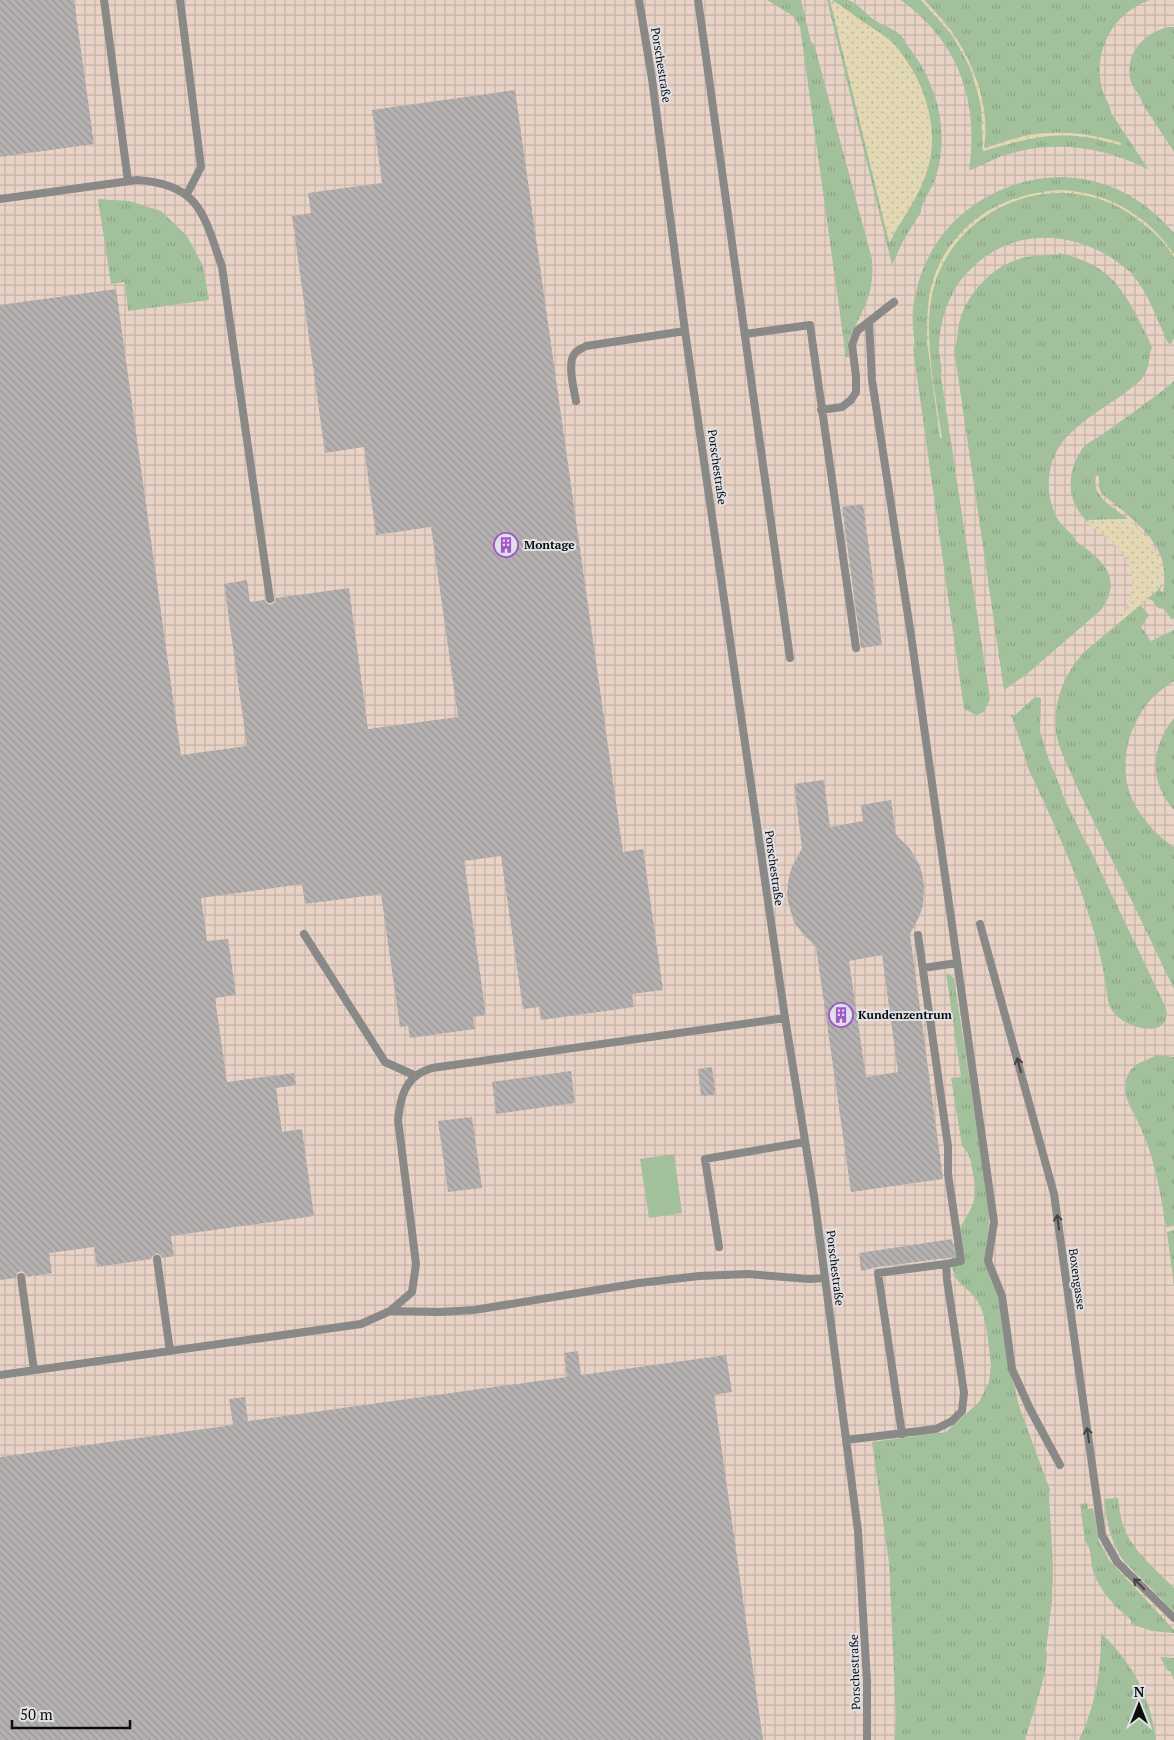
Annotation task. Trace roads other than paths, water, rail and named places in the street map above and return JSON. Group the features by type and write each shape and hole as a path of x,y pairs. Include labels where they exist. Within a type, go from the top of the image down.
{"lane":[{"path":"104,0 128,181"},
{"path":"180,0 201,167 187,194"},
{"name":"Porschestraße","path":"639,0 652,79 685,331 785,1018 825,1278 858,1531 867,1682 867,1740"},
{"path":"698,0 790,658"},
{"path":"0,199 128,181 150,180 172,186 187,194 198,205 209,225 222,266 270,599"},
{"path":"821,410 842,407 851,400 856,392 852,345 857,331 894,302"},
{"path":"870,322 872,380 994,1222 988,1261 1002,1296 1012,1369 1030,1409 1060,1465"},
{"path":"745,334 810,325 856,648"},
{"path":"576,400 571,365 571,358 576,352 586,346 685,331"},
{"name":"Boxengasse","path":"980,924 1054,1194 1102,1535 1117,1562 1174,1618"},
{"path":"304,934 385,1062 416,1076"},
{"path":"902,1434 878,1273 961,1261 948,1174 948,1146 918,935"},
{"path":"923,968 957,963"},
{"path":"0,1375 361,1324 390,1310 412,1292 416,1264 398,1120 400,1103 407,1086 416,1076 432,1068 785,1018"},
{"path":"719,1246 705,1159 805,1142"},
{"path":"158,1259 170,1351"},
{"path":"846,1440 936,1429 952,1421 962,1411 964,1393 946,1264"},
{"path":"390,1310 440,1312 474,1310 639,1283 698,1276 748,1274 809,1279 825,1278"},
{"path":"21,1278 34,1370"}],"place":[{"name":"Montage","path":"506,545"},
{"name":"Kundenzentrum","path":"841,1015"}]}
